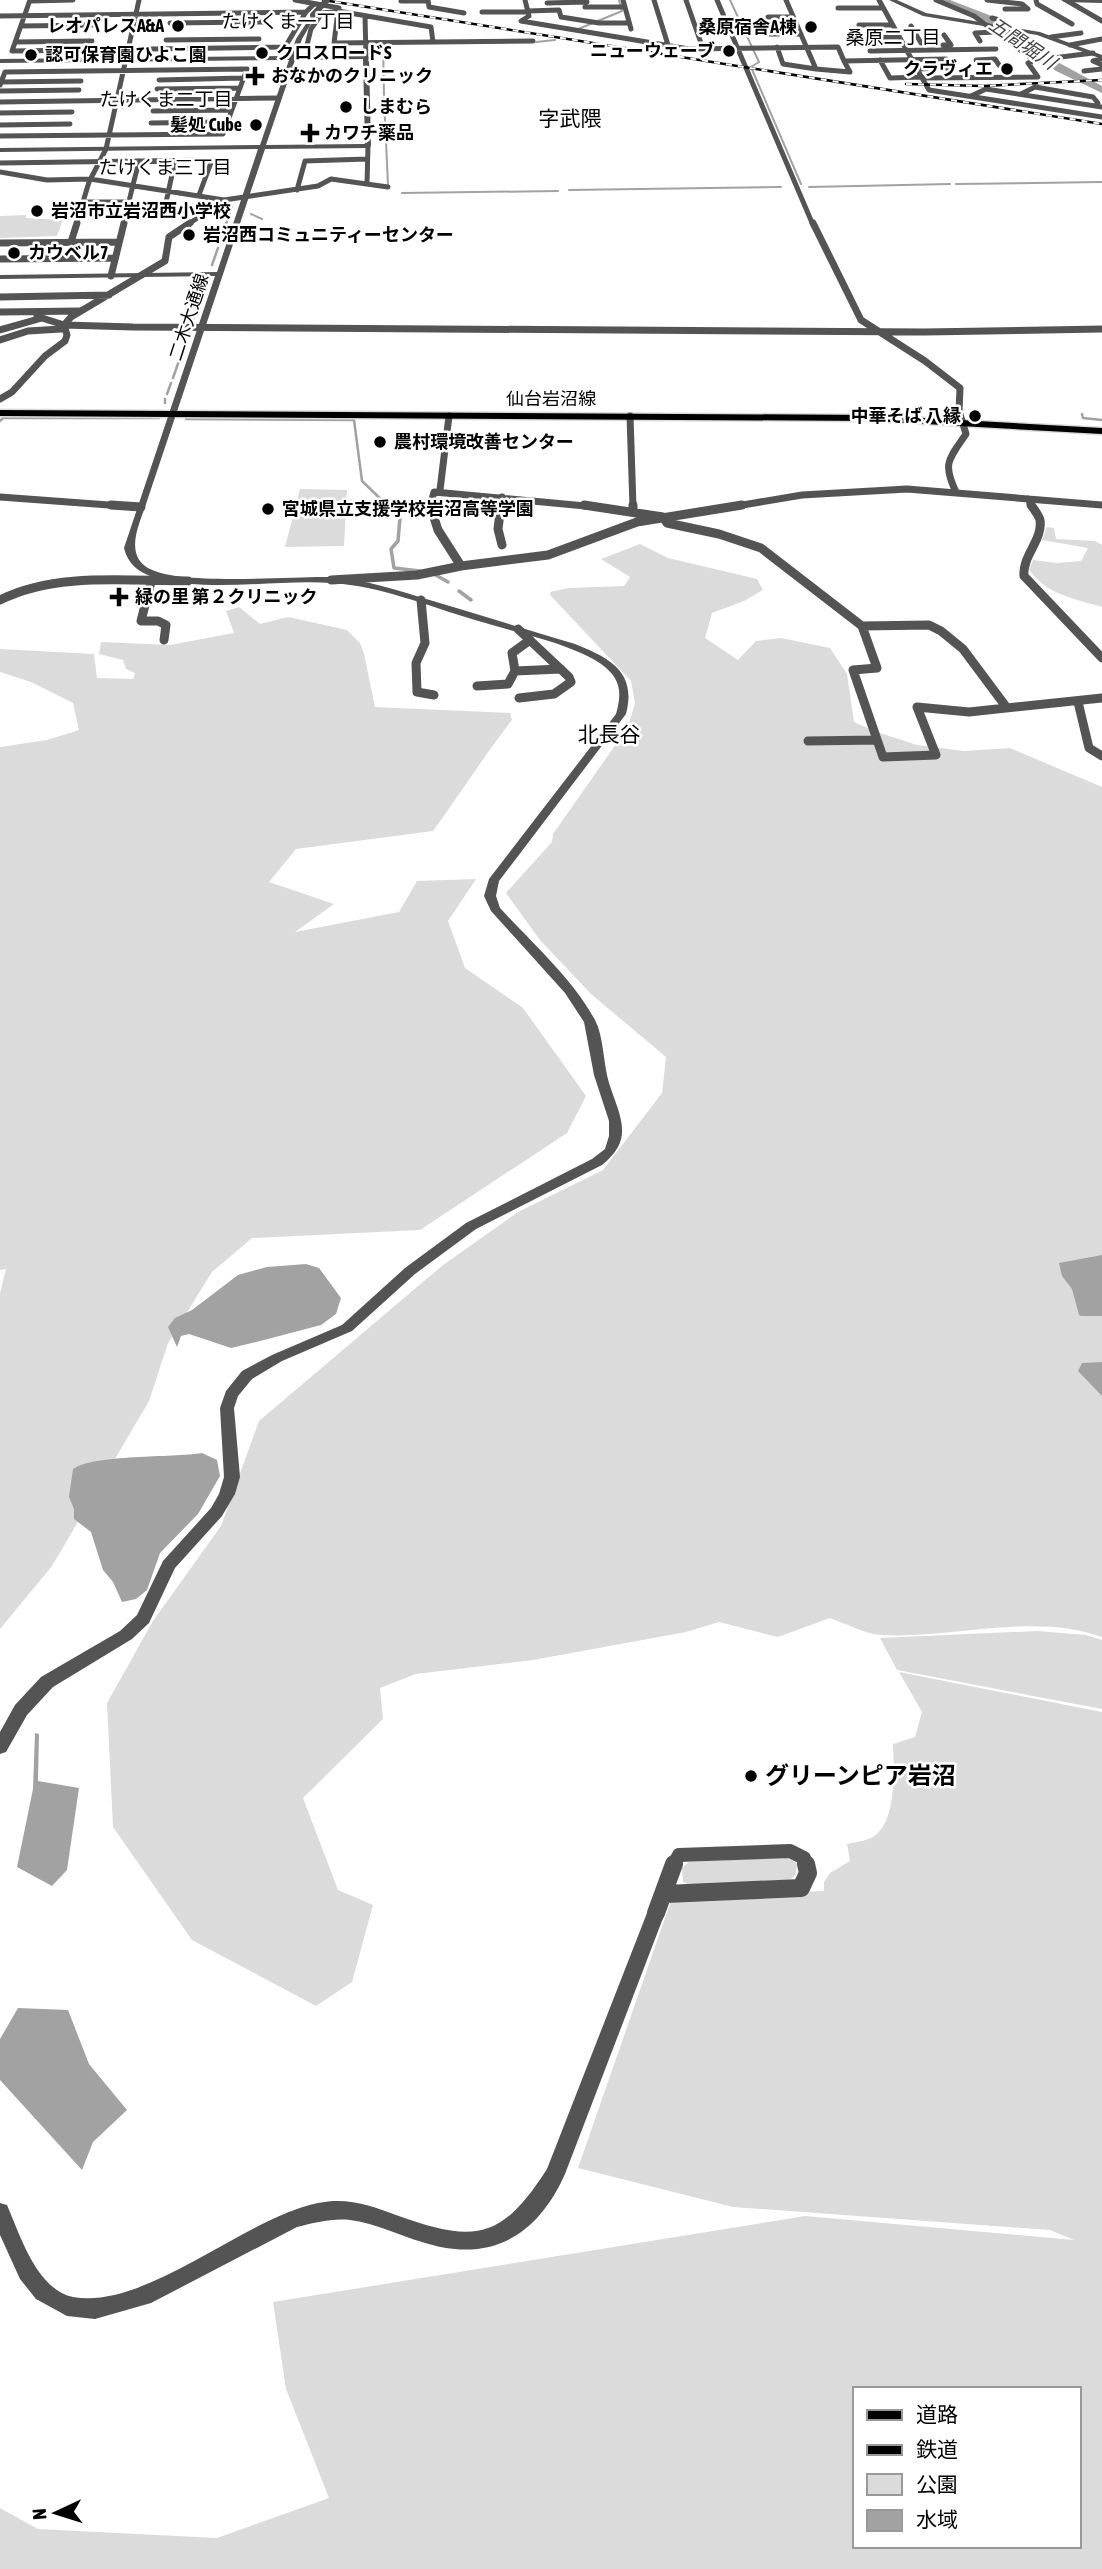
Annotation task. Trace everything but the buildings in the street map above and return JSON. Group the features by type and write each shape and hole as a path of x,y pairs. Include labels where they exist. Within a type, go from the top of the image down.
{"main road":[{"name":"仙台岩沼線","path":"0,413 895,418 1102,431"}],"street":[{"path":"73,0 30,0 12,51 285,47 314,4"},
{"path":"295,0 339,8 334,44 533,41"},
{"name":"二木大通線","path":"196,581 160,576 144,570 131,558 129,548 300,35 309,14 327,0"},
{"path":"401,1 428,0 429,7 464,13"},
{"path":"654,0 668,45"},
{"path":"686,0 703,49"},
{"path":"717,0 818,236 861,320 925,361 960,388 960,411 965,434 946,463 946,471 956,492"},
{"path":"786,0 816,69"},
{"path":"879,0 929,90 1102,117"},
{"path":"892,0 925,15 1051,37 1102,58"},
{"path":"880,60 890,78 1038,77 1028,63 1035,61 998,32 974,16 936,0"},
{"path":"987,0 1022,4 1028,9 1005,9"},
{"path":"1036,0 1037,4 1070,23 1057,24"},
{"path":"1065,0 1102,1"},
{"path":"1065,0 1102,21"},
{"path":"635,39 621,4 525,2 529,16 521,21 668,45 703,49 838,47"},
{"path":"28,8 138,3 269,5 256,48"},
{"path":"71,242 92,176 106,149 138,3"},
{"path":"838,8 883,8"},
{"path":"767,10 790,9"},
{"path":"482,12 559,10 563,18"},
{"path":"307,45 311,29 322,13 338,12 431,27 433,42"},
{"path":"164,49 172,14"},
{"path":"0,16 309,14"},
{"path":"1091,15 1102,14"},
{"path":"90,50 98,15"},
{"path":"1046,16 1056,15"},
{"path":"365,16 368,184"},
{"path":"768,17 793,17"},
{"path":"548,25 563,18 597,23 629,23"},
{"path":"992,18 1003,21 1007,28"},
{"path":"398,21 399,43"},
{"path":"170,23 265,22"},
{"path":"597,23 601,33"},
{"path":"21,26 96,25"},
{"path":"859,25 897,33"},
{"path":"766,27 797,26"},
{"path":"911,26 921,43"},
{"path":"865,30 914,33"},
{"path":"980,41 975,33 998,32"},
{"path":"18,34 94,33"},
{"path":"863,38 897,33"},
{"path":"872,42 897,33"},
{"path":"1051,37 1081,33"},
{"path":"768,34 802,36"},
{"path":"944,35 951,45 943,45 947,50"},
{"path":"778,39 802,36"},
{"path":"166,40 259,39"},
{"path":"1070,45 1102,39"},
{"path":"15,42 92,41"},
{"path":"777,47 783,64 850,72 836,43 848,43"},
{"path":"1083,49 1102,48"},
{"path":"1054,54 1067,56 1092,53 1102,48"},
{"path":"970,50 983,69"},
{"path":"870,51 996,50"},
{"path":"0,61 366,57"},
{"path":"1102,58 1093,61 1102,67"},
{"path":"845,61 946,59"},
{"path":"976,60 995,59 999,65"},
{"path":"1084,71 1102,67"},
{"path":"917,69 949,68"},
{"path":"0,136 223,134 247,69 5,72 0,83 82,81"},
{"path":"149,134 161,70"},
{"path":"67,136 85,71"},
{"path":"159,79 243,78"},
{"path":"1021,94 1035,87 1093,97 1099,107"},
{"path":"157,89 239,88"},
{"path":"971,96 986,89 1099,107"},
{"path":"0,91 79,90"},
{"path":"0,102 279,98"},
{"path":"1059,110 1070,102"},
{"path":"153,111 231,110"},
{"path":"0,113 72,112"},
{"path":"151,123 226,122"},
{"path":"0,125 70,124"},
{"path":"0,150 368,146"},
{"path":"297,190 305,161 367,159"},
{"path":"0,163 212,160 199,195"},
{"path":"331,160 331,180"},
{"path":"111,276 139,161"},
{"path":"83,202 165,207 175,161"},
{"path":"0,172 47,180 92,176 133,187 224,200 297,190 331,180 388,187"},
{"path":"64,327 71,317 165,261 169,237 224,200"},
{"path":"0,243 119,242"},
{"path":"0,259 115,258"},
{"path":"0,277 220,274"},
{"path":"0,296 109,295"},
{"path":"0,312 82,311"},
{"path":"0,399 12,392 45,356 65,341 67,335 64,327 27,312"},
{"path":"0,330 42,318"},
{"path":"0,340 28,331 64,327 1102,329"},
{"path":"0,391 12,392"},
{"path":"440,490 449,416"},
{"path":"630,416 632,510"},
{"path":"0,600 16,590 46,584 331,580 417,575 461,566 548,555 638,522 802,495 907,489 1102,505"},
{"path":"461,566 430,512 430,496 440,490 632,510 663,517 667,523 719,534 761,548 862,626 877,668 853,670 883,757 936,755 917,707 969,712 1102,698"},
{"path":"0,497 141,507"},
{"path":"502,497 498,529 502,545"},
{"path":"1028,499 1040,521 1037,537 1023,565 1024,576 1102,659"},
{"path":"0,1747 21,1710 47,1682 126,1635 143,1619 169,1565 217,1512 232,1478 227,1408 231,1395 247,1375 276,1358 347,1328 410,1271 471,1226 597,1162 611,1151 614,1143 615,1121 600,1075 590,1022 569,991 495,909 490,891 493,881 621,714 626,695 618,674 598,657 421,600 368,585 331,580"},
{"path":"151,582 141,621 158,621 166,625 164,640"},
{"path":"421,600 425,643 416,663 417,692 434,695"},
{"path":"862,626 929,625 938,628 957,644 1007,708"},
{"path":"519,698 554,695 571,682 561,669 524,635"},
{"path":"477,685 508,684 515,671 512,653 524,635"},
{"path":"515,671 561,669"},
{"path":"1078,702 1089,748 1102,755"},
{"path":"808,741 877,740"},
{"path":"0,2212 27,2272 43,2292 67,2306 95,2309 144,2296 293,2219 318,2212 348,2210 374,2216 439,2240 467,2243 491,2239 517,2227 543,2195 555,2174 656,1913 666,1894 674,1861 679,1855 790,1851 804,1858 808,1873 801,1888 666,1894"}],"green space":[{"path":"26,215 26,218 63,220 57,236 0,238 0,216"},
{"path":"300,489 347,490 344,546 285,547"},
{"path":"1047,527 1054,528 1056,539 1095,541 1102,545 1102,607 1052,590 1029,569 1033,560 1057,563 1081,561 1088,548 1042,540"},
{"path":"640,544 668,558 757,579 763,590 744,601 712,613 705,638 738,660 756,641 781,638 830,648 847,674 854,722 917,745 964,751 1010,748 1102,787 1102,1637 1075,1630 1020,1626 881,1635 830,1618 778,1637 719,1622 686,1632 533,1660 416,1674 380,1688 383,1719 303,1798 338,1890 373,1905 352,1982 316,2006 192,1940 113,1827 107,1703 153,1621 221,1526 259,1421 443,1265 518,1212 603,1170 662,1093 666,1057 591,994 540,940 506,893 552,842 553,834 628,727 635,703 631,681 550,592 569,588 624,586 630,577 601,559"},
{"path":"239,607 260,624 288,617 347,630 360,643 364,654 375,707 510,713 512,720 433,831 296,849 269,882 334,904 295,932 399,912 417,881 476,879 448,921 465,968 523,1008 586,1096 567,1133 420,1230 252,1238 212,1272 168,1343 149,1401 52,1566 0,1629 0,1293 6,1269 0,1270 0,747 47,740 79,730 73,703 31,682 0,672 0,649 94,654 97,678 133,679 135,673 126,669 123,660 99,654 101,642 170,645 234,633 226,611"},
{"path":"1037,1631 1086,1635 1102,1640 1102,1709 897,1670 880,1638"},
{"path":"899,1672 1102,1712 1102,2569 0,2569 0,2508 38,2529 217,2538 329,2498 286,2389 273,2302 805,2216 1074,2240 1050,2230 733,2207 578,2168 672,1898 824,1891 824,1882 830,1873 850,1861 847,1844 873,1837 881,1830 892,1795 893,1744 915,1737 922,1712"},
{"path":"786,1857 797,1863 796,1874 788,1882 692,1886 683,1882 682,1868 689,1862"}],"water":[{"path":"1102,1255 1102,1316 1081,1316 1072,1289 1062,1276 1059,1263"},
{"path":"306,1264 319,1268 341,1298 336,1314 321,1325 231,1348 189,1334 181,1336 177,1347 168,1327 175,1318 192,1310 238,1275 267,1267"},
{"path":"1102,1362 1102,1396 1078,1371 1082,1363"},
{"path":"202,1453 217,1460 220,1476 198,1514 160,1553 147,1590 136,1599 122,1602 113,1582 103,1570 91,1532 74,1519 74,1509 69,1497 73,1469 98,1461"},
{"path":"35,1733 39,1734 38,1781 79,1788 67,1870 52,1886 17,1867 33,1789"},
{"path":"18,2008 68,2010 89,2064 127,2110 93,2142 82,2170 0,2080 0,2039"}],"waterway":[{"path":"576,30 622,11 619,0"},
{"path":"730,0 759,62 751,67 801,184"},
{"name":"五間堀川","path":"946,2 991,19 1047,61 1102,90"},
{"path":"536,42 555,40"},
{"path":"384,95 383,44 386,44"},
{"path":"384,98 388,185"},
{"path":"956,184 1102,182"},
{"path":"809,187 950,184"},
{"path":"569,190 781,187"},
{"path":"402,193 558,191"},
{"path":"226,225 232,206"},
{"path":"251,214 262,219"},
{"path":"220,241 226,223"},
{"path":"212,265 218,248"},
{"path":"191,325 205,283"},
{"path":"173,378 190,329"},
{"path":"167,394 171,383"},
{"path":"1082,414 1083,418 1102,420"},
{"path":"0,421 3,418 159,418"},
{"path":"186,419 354,420 362,481 389,507"},
{"path":"387,505 400,517 398,541 391,549 394,568 420,571"},
{"path":"434,574 448,582"},
{"path":"459,591 471,600"}],"railway":[{"path":"323,0 1102,124"},
{"path":"906,84 983,86 1102,80"}],"place":[{"name":"レオパレスA&A","path":"178,26"},
{"name":"桑原宿舎A棟","path":"811,27"},
{"name":"ニューウェーブ","path":"729,51"},
{"name":"クロスロードS","path":"262,53"},
{"name":"認可保育園ひよこ園","path":"31,55"},
{"name":"クラヴィエ","path":"1007,69"},
{"name":"おなかのクリニック","path":"255,76"},
{"name":"しまむら","path":"346,107"},
{"name":"髪処 Cube","path":"256,125"},
{"name":"カワチ薬品","path":"310,133"},
{"name":"岩沼市立岩沼西小学校","path":"37,211"},
{"name":"岩沼西コミュニティーセンター","path":"189,235"},
{"name":"カウベル7","path":"14,253"},
{"name":"中華そば 八縁","path":"975,416"},
{"name":"農村環境改善センター","path":"380,442"},
{"name":"宮城県立支援学校岩沼高等学園","path":"268,509"},
{"name":"緑の里 第２クリニック","path":"119,597"},
{"name":"グリーンピア岩沼","path":"751,1776"}],"district":[{"name":"たけくま一丁目","path":"288,21"},
{"name":"桑原二丁目","path":"893,37"},
{"name":"たけくま二丁目","path":"166,99"},
{"name":"字武隈","path":"570,119"},
{"name":"たけくま三丁目","path":"165,167"},
{"name":"北長谷","path":"609,735"}]}
